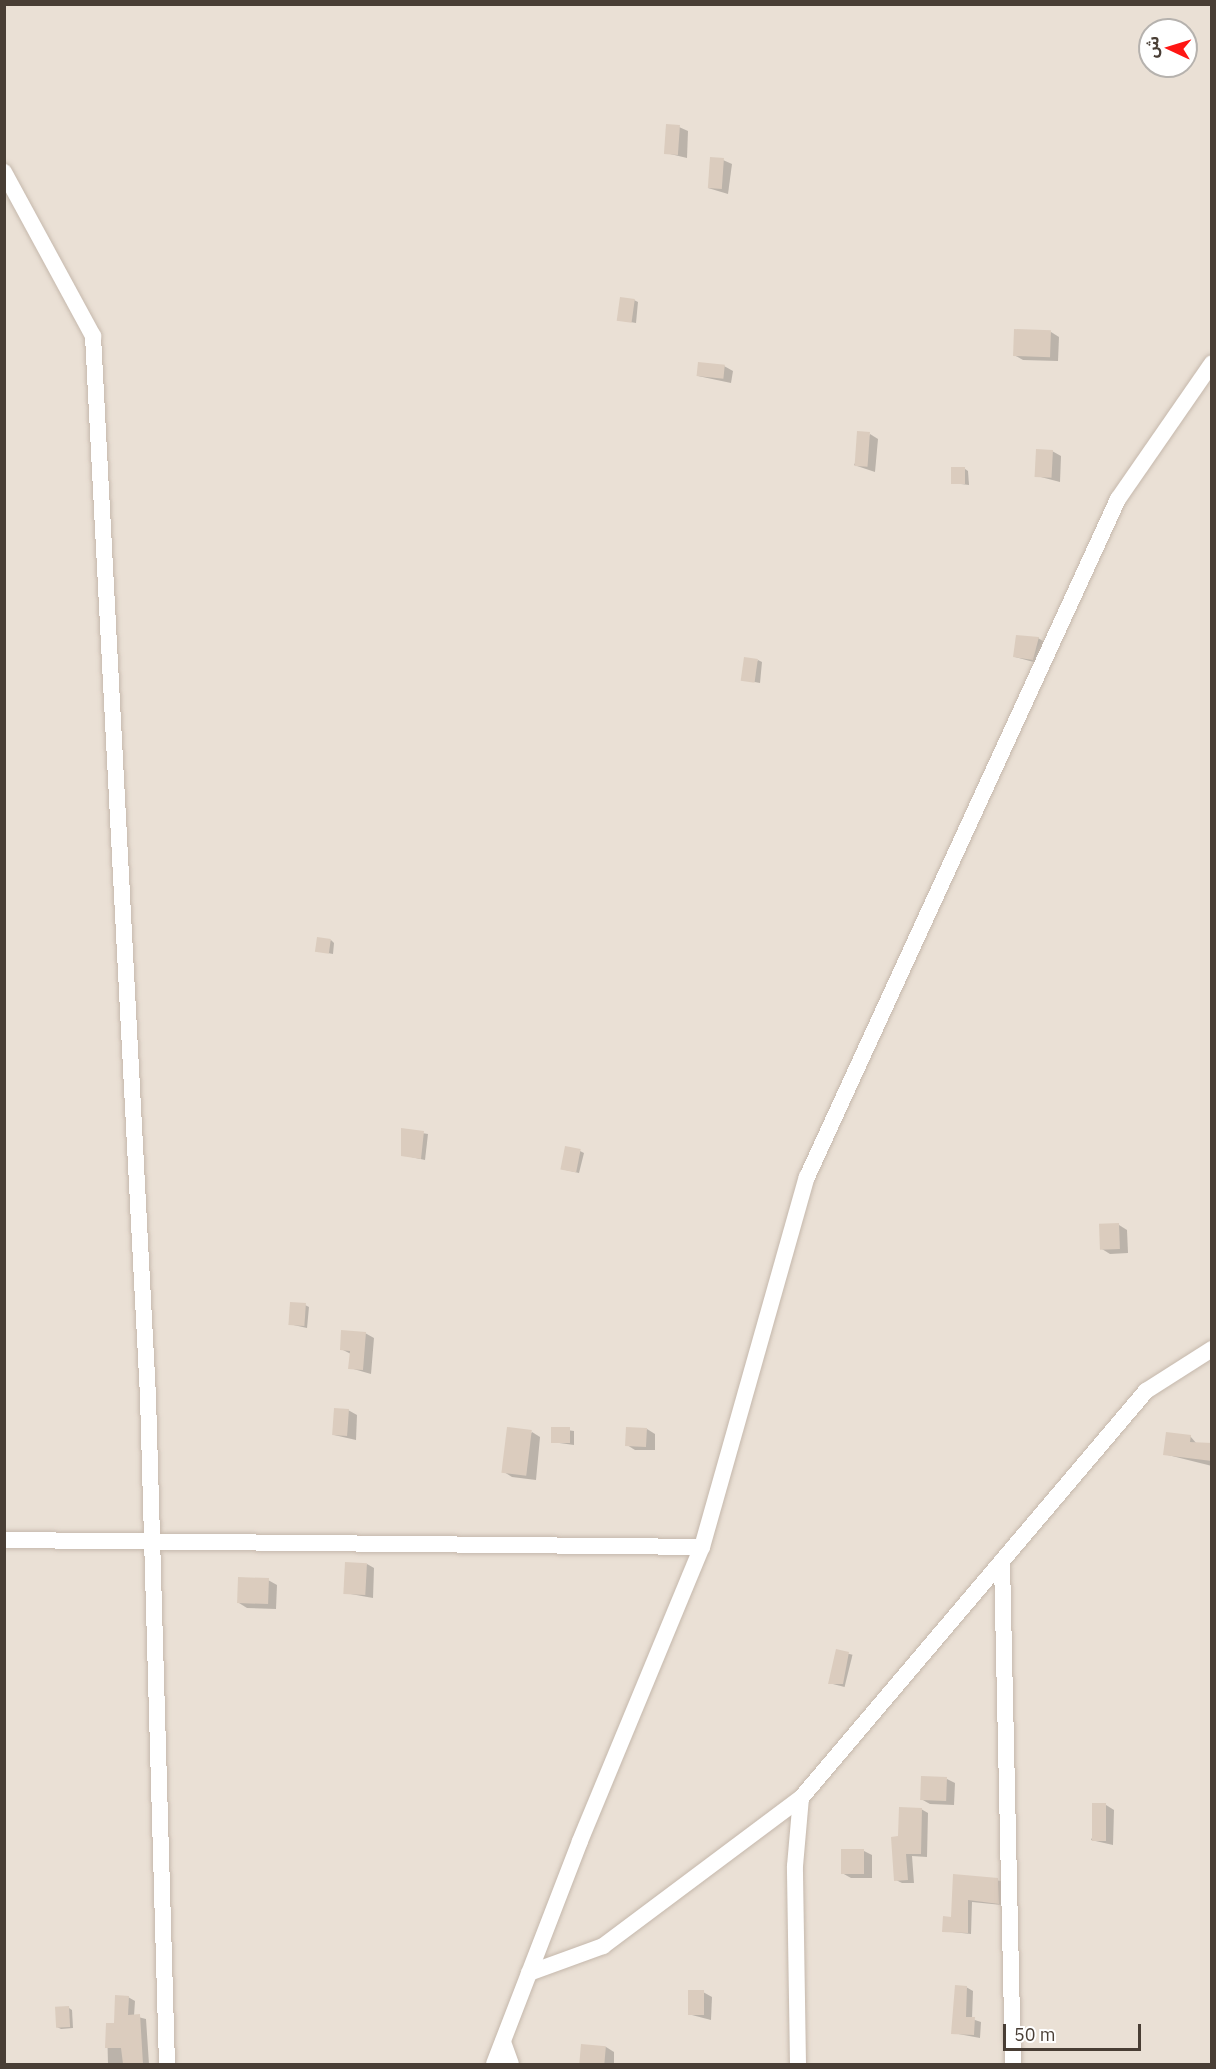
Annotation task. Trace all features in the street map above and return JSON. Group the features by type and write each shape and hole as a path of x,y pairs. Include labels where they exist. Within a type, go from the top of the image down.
{"street":[{"path":"4,172 93,336 148,1397 167,2064"},
{"path":"494,2064 702,1547 807,1177 1118,499 1212,363"},
{"path":"529,1973 603,1946 801,1798 1146,1391 1212,1349"},
{"path":"4,1540 702,1547"},
{"path":"1002,1561 1013,2064"},
{"path":"798,2064 795,1866 801,1798"},
{"path":"503,2042 511,2064"}],"shaded area":[{"path":"5,5 1211,5 1211,2064 5,2064"}],"building":[{"path":"666,124 680,125 678,155 664,154"},
{"path":"710,157 724,158 722,189 708,188"},
{"path":"620,297 635,299 632,323 617,321"},
{"path":"1014,329 1051,330 1050,357 1013,356"},
{"path":"698,362 725,365 723,379 697,376"},
{"path":"857,431 870,432 868,467 855,466"},
{"path":"1036,449 1053,450 1052,478 1035,477"},
{"path":"951,467 965,467 965,484 951,484"},
{"path":"1016,635 1039,637 1033,660 1013,657"},
{"path":"744,657 758,659 755,683 741,681"},
{"path":"317,937 331,939 329,954 315,952"},
{"path":"401,1128 424,1131 421,1159 401,1156"},
{"path":"565,1146 581,1149 576,1173 560,1170"},
{"path":"1119,1223 1120,1249 1100,1250 1099,1224"},
{"path":"290,1302 306,1303 304,1326 288,1325"},
{"path":"341,1330 366,1332 363,1370 348,1369 350,1351 340,1350"},
{"path":"334,1408 349,1409 347,1436 332,1435"},
{"path":"507,1427 532,1430 526,1476 501,1473"},
{"path":"551,1427 570,1427 570,1443 551,1443"},
{"path":"626,1427 647,1428 646,1447 625,1446"},
{"path":"1166,1432 1191,1435 1190,1442 1212,1443 1212,1461 1163,1455"},
{"path":"345,1562 367,1563 365,1595 343,1594"},
{"path":"238,1577 269,1578 268,1604 237,1603"},
{"path":"836,1649 849,1652 843,1684 828,1684"},
{"path":"921,1776 947,1777 946,1801 920,1800"},
{"path":"1092,1803 1106,1803 1106,1841 1092,1841"},
{"path":"899,1807 922,1808 921,1854 906,1854 908,1880 894,1881 891,1837 898,1836"},
{"path":"841,1849 864,1849 864,1874 841,1874"},
{"path":"953,1874 998,1878 999,1904 968,1900 968,1933 942,1932 943,1916 951,1917"},
{"path":"955,1985 967,1986 966,2017 975,2017 974,2035 951,2034"},
{"path":"688,1990 704,1990 704,2015 688,2015"},
{"path":"115,1995 129,1996 128,2015 140,2014 143,2064 123,2064 121,2048 105,2048 106,2023 114,2023"},
{"path":"69,2006 70,2027 56,2028 55,2007"},
{"path":"581,2044 606,2046 604,2064 579,2064"}]}
